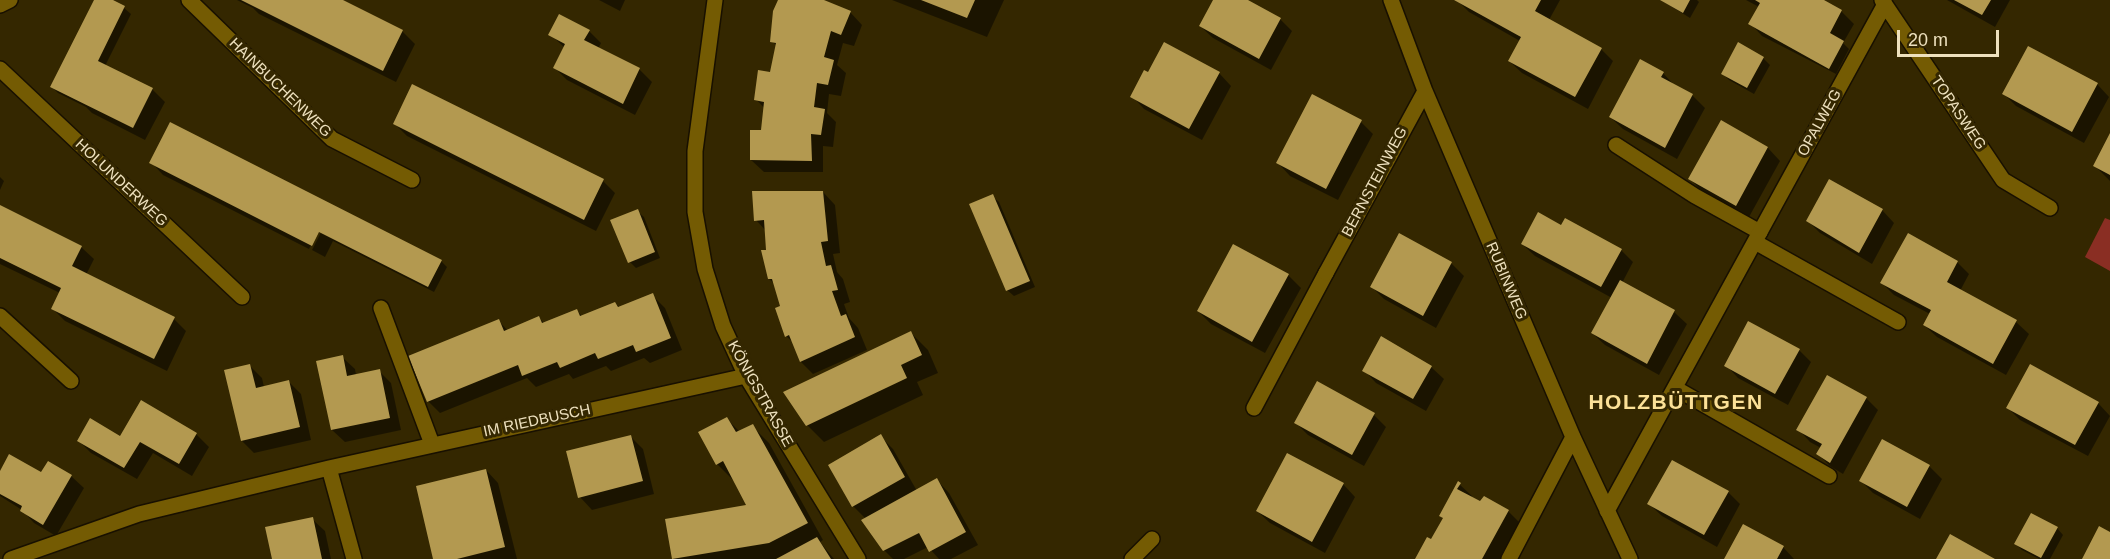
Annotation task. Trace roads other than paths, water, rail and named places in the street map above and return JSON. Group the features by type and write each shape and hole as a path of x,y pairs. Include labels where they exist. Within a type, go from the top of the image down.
{"street":[{"path":"0,4 10,0"},
{"name":"HAINBUCHENWEG","path":"189,0 332,139 412,180"},
{"name":"KÖNIGSTRASSE","path":"715,0 695,151 695,212 705,269 723,326 746,376 858,559"},
{"name":"RUBINWEG","path":"1391,0 1425,91 1573,437 1630,559"},
{"name":"TOPASWEG","path":"1883,2 2004,180 2050,208"},
{"name":"OPALWEG","path":"1607,511 1883,2"},
{"name":"HOLUNDERWEG","path":"0,69 242,297"},
{"name":"BERNSTEINWEG","path":"1254,408 1425,91"},
{"path":"1616,145 1757,237 1898,322"},
{"path":"381,308 432,444"},
{"path":"0,316 71,381"},
{"name":"IM RIEDBUSCH","path":"11,559 139,514 432,444 746,376"},
{"path":"1675,388 1829,476"},
{"path":"1509,559 1573,437"},
{"path":"329,468 354,559"},
{"path":"1132,559 1152,539"}],"district":[{"name":"HOLZBÜTTGEN","path":"1676,403"}]}
